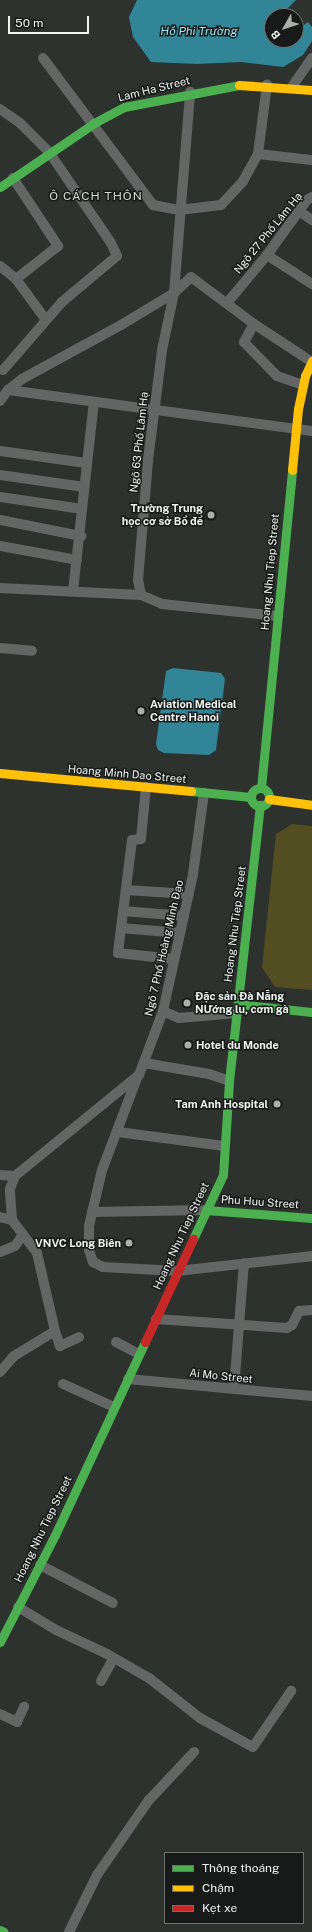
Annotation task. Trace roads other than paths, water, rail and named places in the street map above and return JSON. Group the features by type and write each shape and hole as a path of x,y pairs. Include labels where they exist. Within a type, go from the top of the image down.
{"street":[{"path":"43,58 94,123 120,163 153,205 179,210 221,205 243,182 258,154 267,85"},
{"path":"292,88 312,58"},
{"name":"Lam Ha Street","path":"0,188 49,152 94,123 124,107 190,92 230,85 267,85 312,90"},
{"name":"Ngõ 63 Phố Lâm Hạ","path":"141,595 138,580 154,411 162,350 174,293 179,210 190,92"},
{"path":"0,109 20,123 49,152 112,243 117,256 62,302 2,368 11,388"},
{"path":"258,154 312,160"},
{"path":"12,178 58,246 16,279"},
{"name":"Ngõ 27 Phố Lâm Hạ","path":"226,303 267,256 310,196"},
{"path":"299,212 312,220"},
{"path":"267,256 312,284"},
{"path":"0,266 16,279 46,320"},
{"path":"0,401 11,388 174,293 191,277 254,324 312,362"},
{"path":"254,324 244,342 277,376 303,385"},
{"name":"Hoang Nhu Tiep Street","path":"261,788 295,430 303,385 312,362"},
{"path":"11,388 154,411 312,431"},
{"path":"73,591 80,536 86,463 94,402"},
{"path":"0,451 86,463"},
{"path":"0,475 84,487"},
{"path":"0,497 82,510"},
{"path":"0,520 80,536"},
{"path":"0,546 77,560"},
{"path":"0,588 141,595 162,604 278,616"},
{"path":"0,648 32,651"},
{"name":"Hoang Minh Dao Street","path":"0,773 251,797"},
{"path":"146,787 141,839 132,840 118,953 173,959"},
{"path":"261,788 267,790 269,799 266,804 260,806 253,802 251,797 253,791 261,788"},
{"name":"Ngõ 7 Phố Hoàng Minh Đạo","path":"15,1176 139,1075 163,1010 173,959 189,894 204,793"},
{"path":"269,799 312,805"},
{"name":"Hoang Nhu Tiep Street","path":"0,1642 40,1565 223,1175 229,1081 260,806"},
{"path":"126,890 189,894"},
{"path":"123,911 184,916"},
{"path":"121,928 180,933"},
{"path":"163,1010 179,1018 237,1009 312,1012"},
{"path":"144,1063 209,1074 229,1081"},
{"path":"139,1075 102,1170 92,1212 88,1238 93,1262 103,1267 177,1271 312,1256"},
{"path":"118,1132 224,1146"},
{"path":"0,1174 15,1176 10,1188 12,1220 22,1236 37,1253 55,1331 60,1346 79,1337"},
{"path":"92,1212 206,1210"},
{"name":"Phu Huu Street","path":"206,1210 312,1218"},
{"path":"0,1217 12,1220"},
{"path":"0,1252 15,1246 22,1236"},
{"path":"234,1389 244,1263"},
{"path":"156,1318 240,1326 287,1328 292,1325 299,1311 312,1310"},
{"path":"0,1372 14,1356 55,1331"},
{"path":"116,1342 139,1354"},
{"name":"Ai Mo Street","path":"128,1379 312,1396"},
{"path":"63,1384 114,1407"},
{"path":"40,1565 113,1603"},
{"path":"18,1607 56,1630 114,1658 150,1678 200,1718 253,1747 291,1691"},
{"path":"101,1681 114,1658"},
{"path":"0,1714 17,1722 24,1706"},
{"path":"69,1932 97,1875 149,1800 194,1752"},
{"path":"0,1930 4,1932"}],"water":[{"name":"Hồ Phi Trường","path":"137,0 296,0 288,8 264,8 264,48 304,48 304,25 308,22 312,27 312,41 303,55 283,67 241,62 197,64 151,62 133,37 129,17"},
{"path":"173,668 221,673 225,679 216,750 209,755 164,753 158,750 156,744 166,671"}],"place":[{"name":"Trường Trung học cơ sở Bồ đề","path":"211,515"},
{"name":"Aviation Medical Centre Hanoi","path":"141,711"},
{"name":"Đặc sản Đà Nẵng NƯớng lu, cơm gà","path":"187,1003"},
{"name":"Hotel du Monde","path":"188,1045"},
{"name":"Tam Anh Hospital","path":"277,1104"},
{"name":"VNVC Long Biên","path":"129,1243"}],"district":[{"name":"Ô CÁCH THÔN","path":"96,197"}]}
